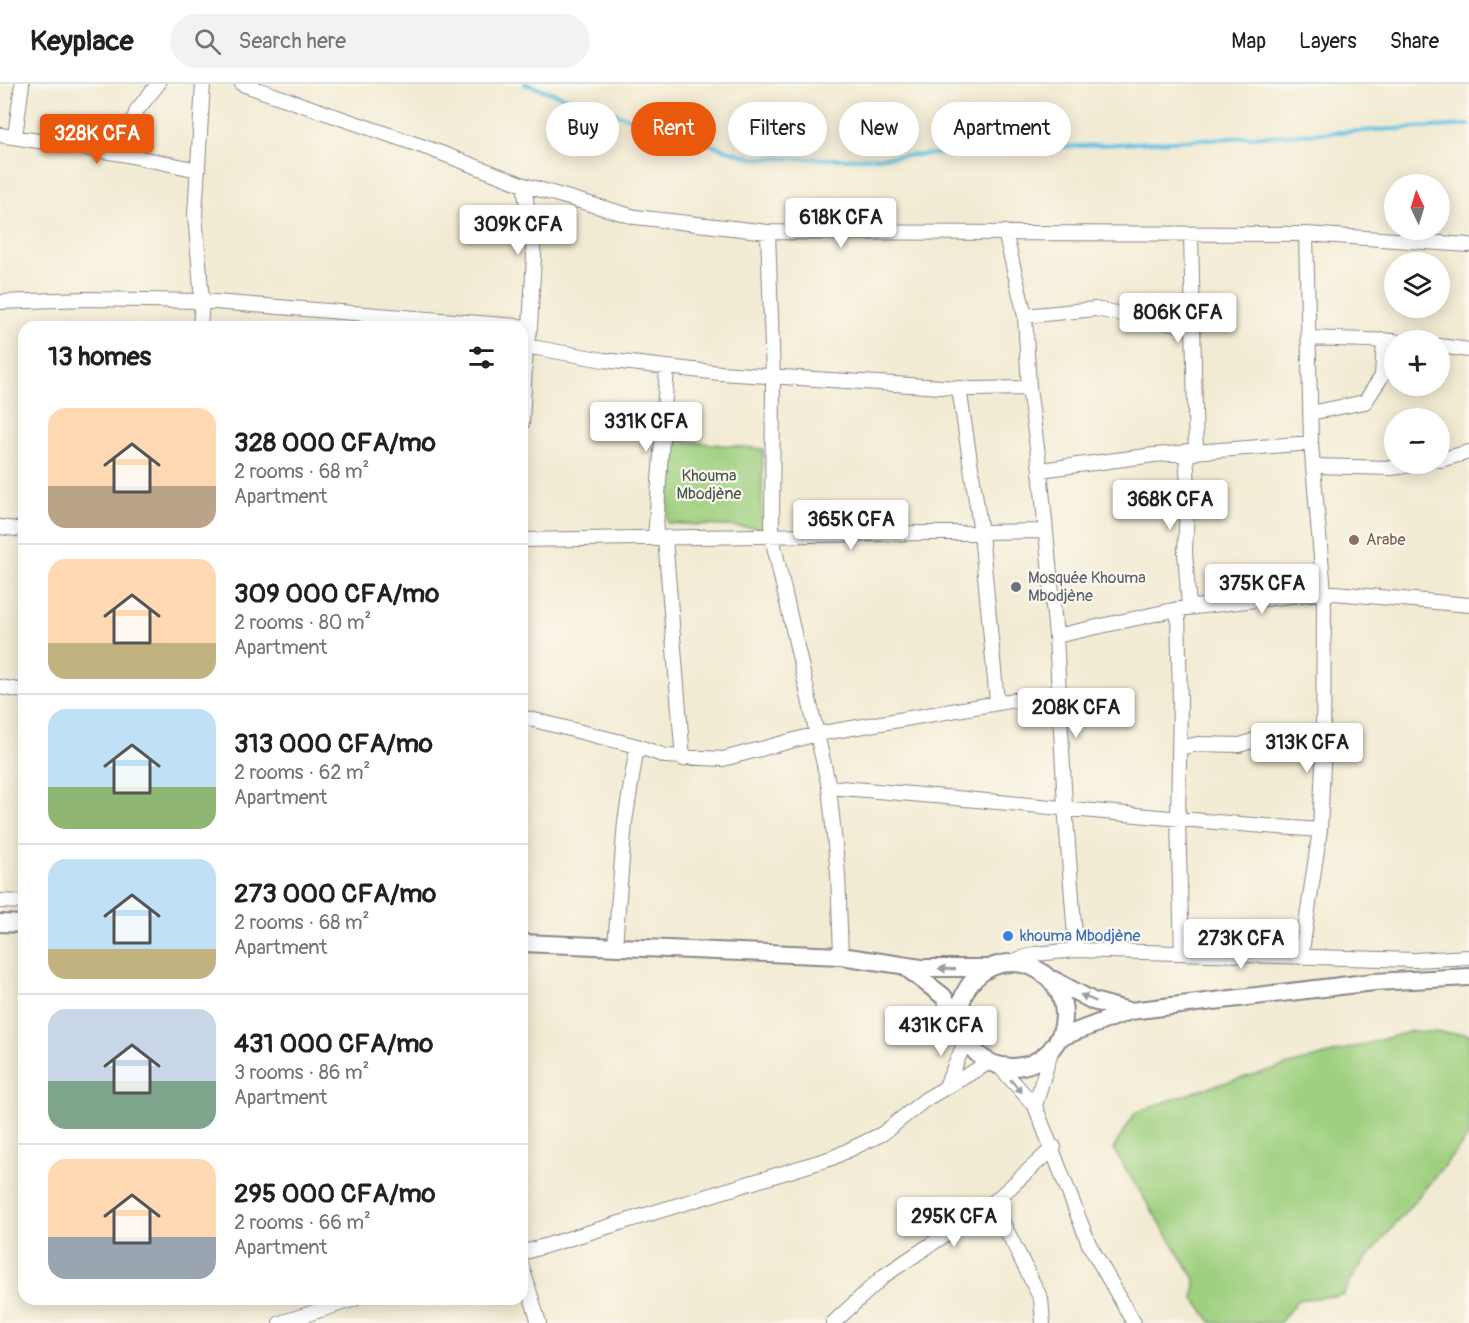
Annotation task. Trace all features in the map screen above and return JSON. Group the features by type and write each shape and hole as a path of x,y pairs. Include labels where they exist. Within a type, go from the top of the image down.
{"main road":[{"path":"0,923 18,924"},
{"path":"528,943 841,956 904,966 990,968"},
{"path":"964,1032 961,1007 966,991 976,977 990,968 1007,963 1030,966 1093,1001 1130,1011"},
{"path":"904,966 943,996 976,1053 994,1063 1012,1067 1027,1065 1041,1058 1056,1043 1130,1011 1374,982 1462,977"},
{"path":"1050,978 1062,996 1065,1017 1056,1043"}],"street":[{"path":"15,136 22,84"},
{"path":"122,154 137,110 158,84"},
{"path":"200,321 202,301 195,214 203,84"},
{"path":"242,84 433,150 524,185 635,217 768,232 1306,234 1469,245"},
{"path":"0,135 122,154 198,170"},
{"path":"524,185 534,256 528,336"},
{"path":"768,232 773,377 772,537 829,787 838,874 841,956"},
{"path":"1005,232 1026,316 1029,388 1040,470 1044,531 1056,636 1057,693 1076,950"},
{"path":"1301,957 1320,830 1324,592 1311,443 1306,234"},
{"path":"1182,952 1178,820 1185,552 1191,452 1193,327 1191,235"},
{"path":"0,302 86,299 202,301 454,321"},
{"path":"1026,316 1095,309 1193,327"},
{"path":"1308,338 1384,341"},
{"path":"528,346 667,368 773,377 959,388 1029,388"},
{"path":"1450,347 1469,350"},
{"path":"1310,413 1365,402 1382,376 1384,367"},
{"path":"667,368 660,539 684,759"},
{"path":"959,388 981,533 997,702"},
{"path":"1040,470 1191,452 1311,443"},
{"path":"1450,457 1469,452"},
{"path":"1314,466 1384,468"},
{"path":"0,526 18,529"},
{"path":"528,540 1044,531"},
{"path":"1056,636 1184,608 1324,592 1469,605"},
{"path":"0,687 18,690"},
{"path":"528,718 638,746 665,756 684,759 723,759 817,734 1057,693"},
{"path":"1179,748 1198,744 1240,745 1266,735 1323,731"},
{"path":"615,946 625,822 638,746"},
{"path":"829,787 1065,806 1178,820 1320,830"},
{"path":"0,901 18,902"},
{"path":"1007,963 1035,954 1076,950 1415,960 1469,958 1462,977"},
{"path":"946,1086 964,1032"},
{"path":"1035,1106 1056,1043"},
{"path":"528,1251 832,1158 882,1134 946,1086 994,1063 1035,1106 1054,1148 1056,1161 1089,1244 1134,1323"},
{"path":"833,1323 885,1275 993,1203 1054,1148"},
{"path":"993,1203 1041,1299 1043,1323"},
{"path":"528,1287 539,1323"},
{"path":"280,1323 336,1305"}],"green space":[{"name":"Khouma Mbodjène","path":"671,440 763,449 761,528 667,523"},
{"path":"1412,1031 1469,1034 1469,1136 1357,1270 1343,1295 1297,1300 1280,1323 1212,1323 1194,1299 1195,1279 1113,1149 1136,1112 1202,1089"}],"waterway":[{"path":"525,84 752,158 845,159 1469,125"}],"place":[{"name":"Arabe","path":"1354,540"},
{"name":"Mosquée Khouma Mbodjène","path":"1016,587"},
{"name":"khouma Mbodjène","path":"1008,936"}]}
